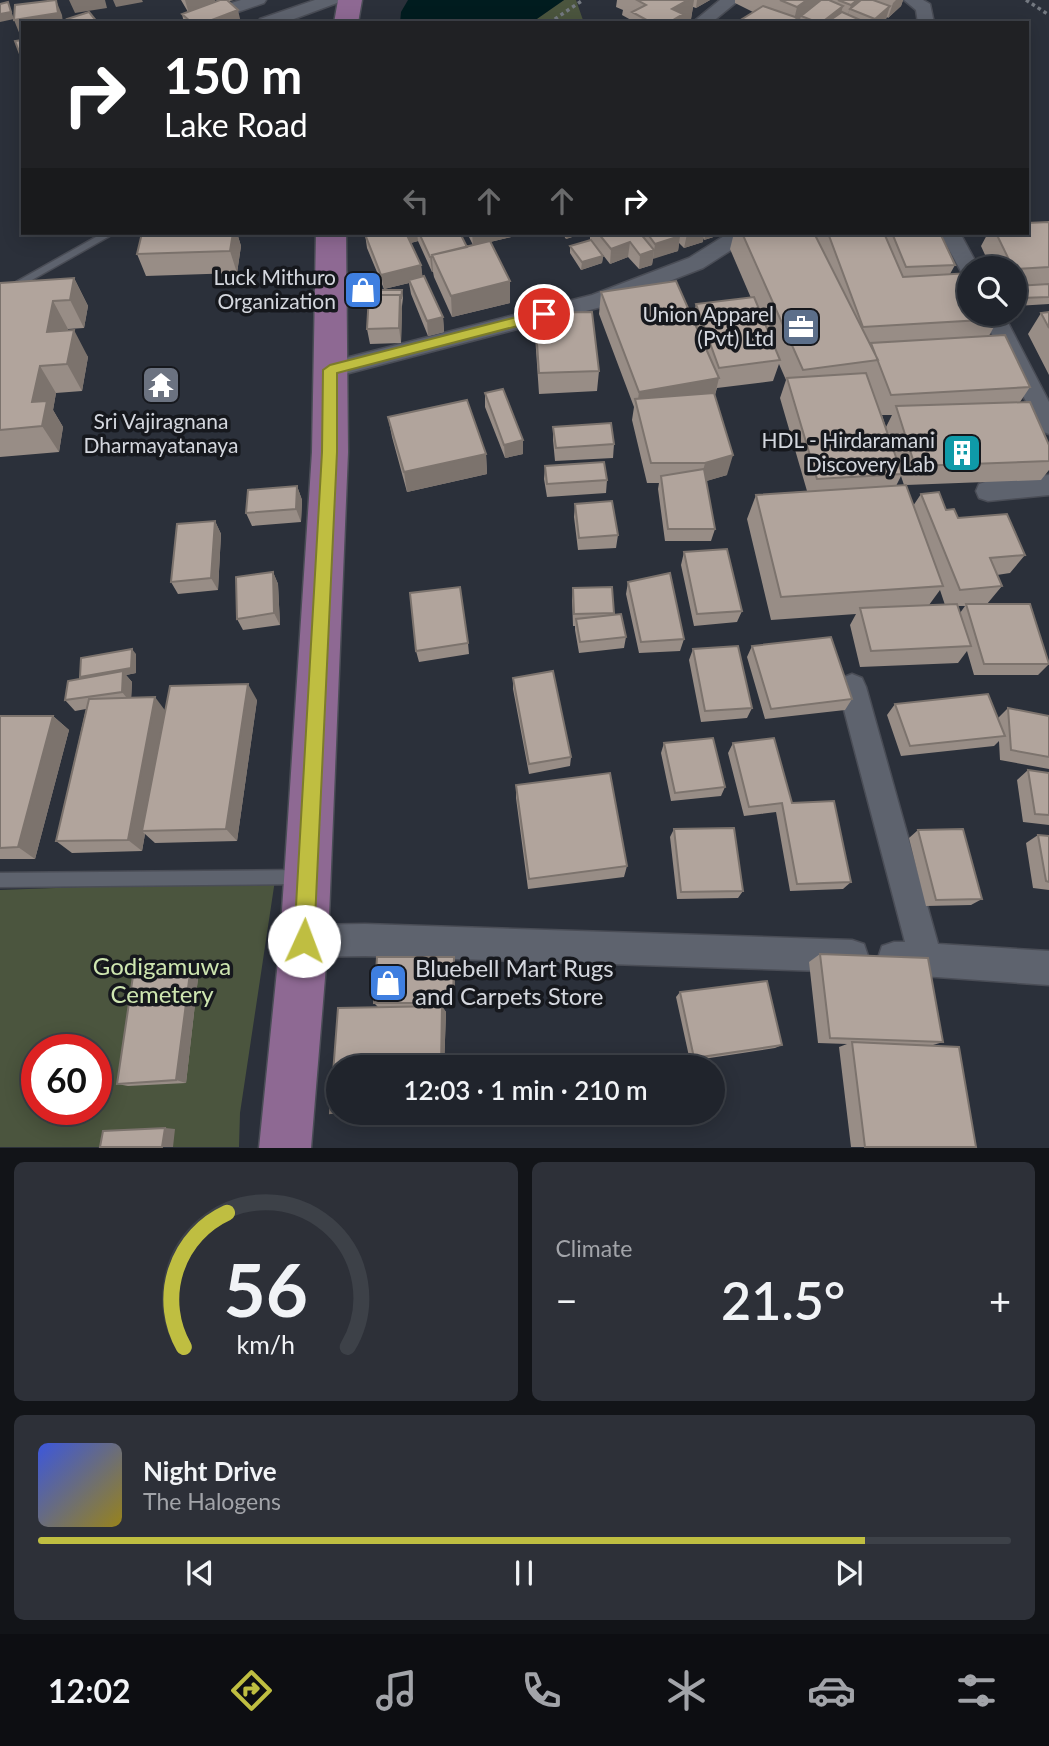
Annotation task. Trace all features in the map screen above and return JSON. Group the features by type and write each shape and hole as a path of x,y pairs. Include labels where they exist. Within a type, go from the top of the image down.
{"main road":[{"path":"346,21 350,0"},
{"path":"285,1147 304,941 330,452 331,235"}],"street":[{"path":"200,19 258,0"},
{"path":"272,21 331,0"},
{"path":"703,21 732,0"},
{"path":"330,370 597,301 696,263 740,235"},
{"path":"951,235 962,256"},
{"path":"999,326 1049,425"},
{"path":"988,491 1049,485"},
{"path":"852,687 926,959"},
{"path":"304,941 378,940 926,959 1049,968"}],"lane":[{"path":"0,295 106,235"},
{"path":"0,880 306,877"}],"path":[{"path":"552,21 583,0"},
{"path":"1026,0 1049,15"}],"green space":[{"path":"564,0 576,0 583,21 534,21"},
{"name":"Godigamuwa Cemetery","path":"275,880 240,1113 239,1147 0,1147 0,890"}],"shaded area":[{"path":"408,0 564,0 534,21 400,21 401,12"}],"building":[{"path":"56,0 58,13 14,20 15,5"},
{"path":"220,0 227,0 238,10 209,21 190,21 182,14"},
{"path":"637,0 688,0 672,9 683,14 671,21 648,21 632,12 646,5"},
{"path":"780,0 807,0 797,7"},
{"path":"821,0 829,0 843,6 824,21 814,21 801,16"},
{"path":"838,0 857,0 851,5"},
{"path":"861,0 873,0 890,6 875,19 850,9"},
{"path":"8,2 11,12 0,14 0,4"},
{"path":"763,6 798,18 793,21 739,21"},
{"path":"89,12 96,21 68,21 67,19"},
{"path":"842,12 862,21 829,21"},
{"path":"21,40 21,57 15,41"},
{"path":"1049,222 1049,267 1027,268 1027,256 1007,256 997,235 1029,235 1029,223"},
{"path":"142,235 233,235 230,251 137,254"},
{"path":"365,235 407,235 421,265 381,275"},
{"path":"420,235 461,235 467,247 432,255 433,257 430,257"},
{"path":"600,235 642,235 654,250 640,255 630,242 611,249"},
{"path":"648,235 680,236 655,244"},
{"path":"743,235 815,235 878,360 803,370"},
{"path":"829,235 885,235 903,277 957,274 957,321 863,327"},
{"path":"893,235 941,235 955,265 906,267"},
{"path":"591,240 603,256 582,262 570,246"},
{"path":"490,241 510,281 451,296 432,255"},
{"path":"424,276 443,317 427,321 409,280"},
{"path":"74,278 70,300 53,301 47,332 74,330 67,364 40,366 32,402 47,401 42,426 0,430 0,283"},
{"path":"676,281 719,378 639,392 601,292"},
{"path":"1049,284 1049,297 1027,298 1027,285"},
{"path":"366,290 402,290 401,299 400,295 369,295 369,298 364,298"},
{"path":"369,295 400,295 399,328 367,329"},
{"path":"754,297 780,360 719,368 696,304"},
{"path":"592,312 599,371 539,373 535,313"},
{"path":"1049,312 1049,328 1041,313"},
{"path":"1005,335 1030,387 891,395 871,343"},
{"path":"866,373 902,474 817,479 787,378"},
{"path":"503,389 523,440 504,445 485,393"},
{"path":"714,393 733,455 705,463 651,463 635,399"},
{"path":"467,400 486,454 404,472 388,417"},
{"path":"1030,402 1049,445 1049,461 915,466 896,406"},
{"path":"611,423 614,444 556,448 553,427"},
{"path":"604,462 607,480 547,484 545,466"},
{"path":"704,469 715,529 668,529 661,476"},
{"path":"906,485 943,586 781,597 756,495"},
{"path":"297,486 296,509 246,513 248,490"},
{"path":"939,492 946,510 954,509 958,518 1007,514 1025,555 990,558 1002,586 960,590 921,494"},
{"path":"612,501 618,535 579,538 575,504"},
{"path":"215,521 211,578 171,582 177,524"},
{"path":"727,549 742,611 697,614 684,552"},
{"path":"273,572 274,613 237,619 236,577"},
{"path":"670,573 684,639 641,642 628,582"},
{"path":"460,587 468,643 416,651 410,593"},
{"path":"612,587 614,613 574,614 573,588"},
{"path":"957,604 971,646 871,651 860,608"},
{"path":"966,604 1030,604 1049,664 984,664"},
{"path":"621,614 626,637 580,642 576,619"},
{"path":"831,637 852,699 771,709 752,646"},
{"path":"738,646 752,708 705,711 693,649"},
{"path":"132,649 131,668 80,677 81,658"},
{"path":"123,671 122,692 65,700 68,681"},
{"path":"553,671 571,757 529,764 513,678"},
{"path":"248,684 226,829 142,831 170,686"},
{"path":"988,694 1005,736 910,746 895,704"},
{"path":"155,697 128,840 56,841 89,699"},
{"path":"1008,708 1049,716 1049,757 1011,750"},
{"path":"0,716 53,716 18,847 0,848"},
{"path":"713,738 725,787 675,793 664,743"},
{"path":"774,738 792,803 834,801 851,882 797,884 782,803 749,807 733,743"},
{"path":"1028,770 1049,773 1049,815 1035,814"},
{"path":"610,773 627,866 529,879 516,785"},
{"path":"734,828 743,891 681,892 674,829"},
{"path":"963,829 982,899 936,900 918,830"},
{"path":"1038,835 1049,836 1049,882 1046,881"},
{"path":"820,954 928,958 943,1042 830,1038"},
{"path":"377,957 454,957 453,1003 374,1003"},
{"path":"190,973 176,1080 117,1084 133,976"},
{"path":"767,981 782,1045 714,1055 693,1055 680,992"},
{"path":"442,1006 441,1055 334,1055 338,1008"},
{"path":"852,1042 959,1047 976,1147 865,1147"},
{"path":"165,1128 162,1147 100,1147 103,1131"}],"place":[{"name":"Luck Mithuro Organization","path":"363,290"},
{"name":"Union Apparel (Pvt) Ltd","path":"801,327"},
{"name":"Sri Vajiragnana Dharmayatanaya","path":"161,385"},
{"name":"HDL - Hirdaramani Discovery Lab","path":"962,453"},
{"name":"Bluebell Mart Rugs and Carpets Store","path":"388,983"}],"route":[{"path":"304,941 330,452 330,370 544,314"}]}
